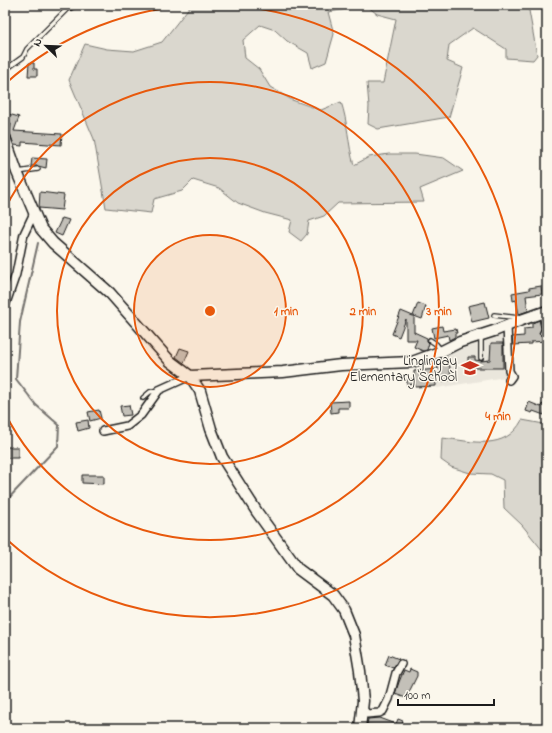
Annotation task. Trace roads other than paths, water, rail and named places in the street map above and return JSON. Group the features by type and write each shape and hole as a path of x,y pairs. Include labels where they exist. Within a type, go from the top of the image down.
{"street":[{"path":"5,138 39,225 52,243 110,292 170,361 190,376 200,391 211,429 222,457 257,512 298,569 333,595 344,610 354,635 360,671 363,709 360,728"},
{"path":"5,306 16,274 24,234 34,213"},
{"path":"103,431 127,426 141,415 159,390 190,376 283,372 341,365 412,362 442,351 460,342 544,312"},
{"path":"507,326 509,371 512,376 509,380"},
{"path":"363,709 367,714 379,713 383,711 389,699 396,673 402,664"}],"lane":[{"path":"5,70 23,57 27,49 71,6"},
{"path":"17,172 38,169"},
{"path":"542,333 544,329 544,312"},
{"path":"494,315 524,319"},
{"path":"481,335 481,358"},
{"path":"430,340 442,351"},
{"path":"143,398 150,392 159,390"}],"waterway":[{"path":"5,502 58,446 59,425 36,405 16,379 20,322 38,243"}],"place":[{"name":"Linglingay Elementary School","path":"470,368"}]}
